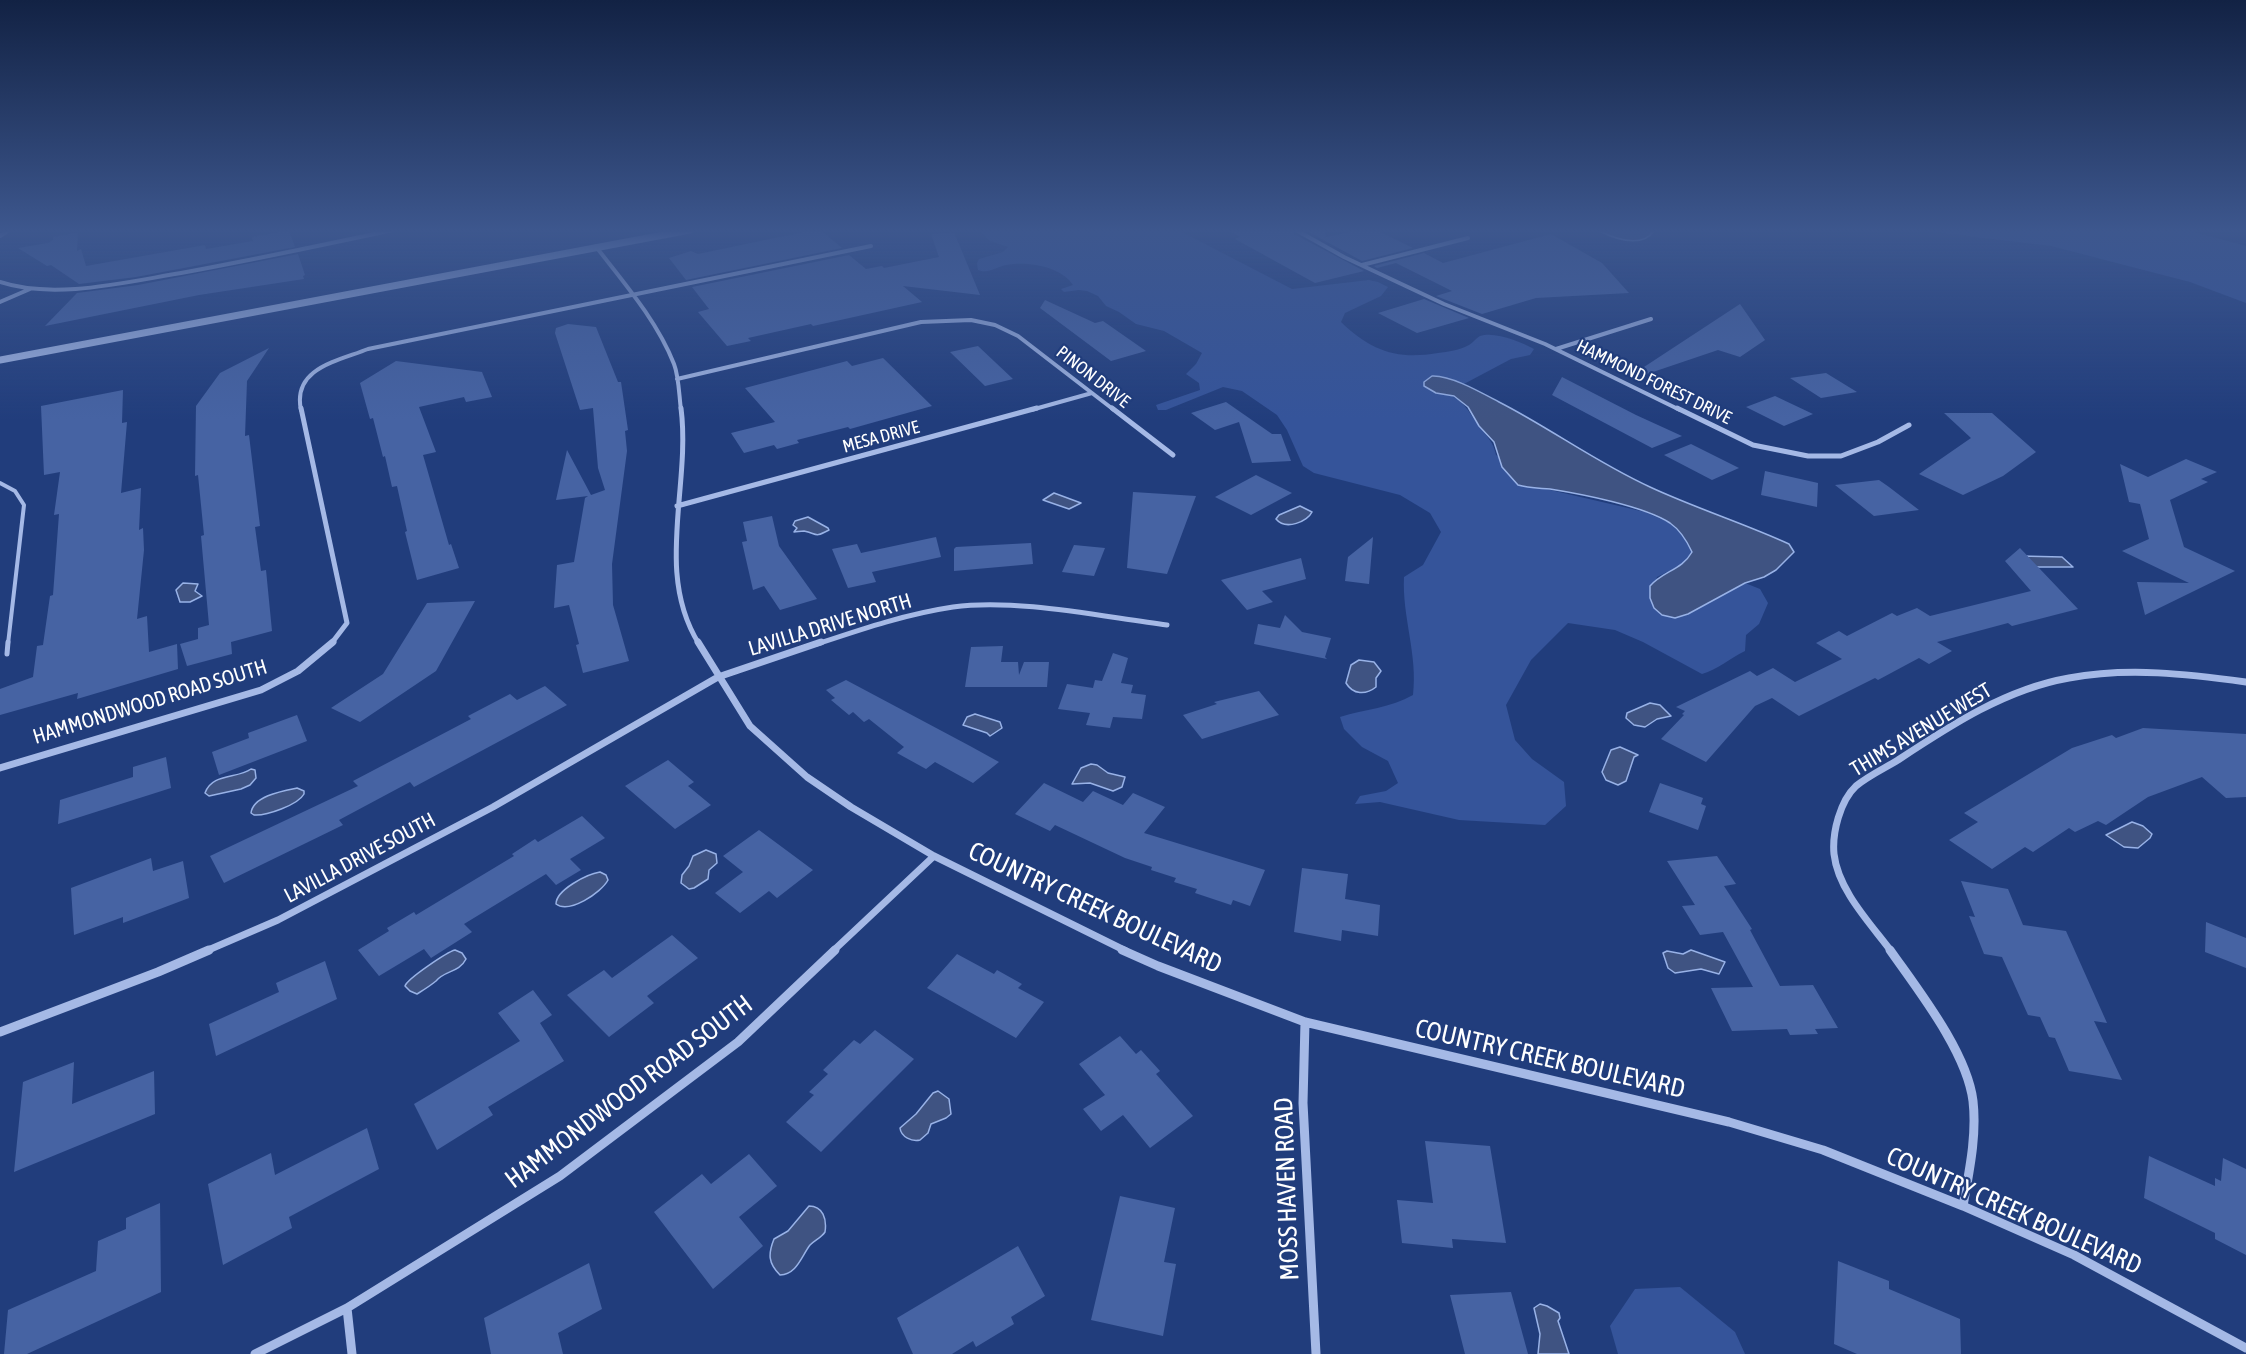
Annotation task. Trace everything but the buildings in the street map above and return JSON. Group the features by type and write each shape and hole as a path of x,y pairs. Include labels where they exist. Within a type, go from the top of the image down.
{"street":[{"path":"0,302 21,293"},
{"path":"0,360 356,293"},
{"name":"HAMMONDWOOD ROAD SOUTH","path":"0,768 261,690 280,682 311,663 337,640 347,623 299,399 302,383 318,368 368,349 637,293"},
{"name":"HAMMOND FOREST DRIVE","path":"1421,293 1556,349 1753,445 1787,454 1841,456 1878,442 1909,425"},
{"name":"COUNTRY CREEK BOULEVARD","path":"633,294 662,339 675,366 683,425 683,457 676,529 679,595 688,626 750,726 807,777 851,807 934,856 1098,939 1158,966 1305,1022 1729,1122 1822,1150 1963,1206 2074,1255 2246,1348"},
{"name":"PINON DRIVE","path":"677,379 921,322 961,318 986,320 1018,336 1173,455"},
{"path":"1556,349 1651,319"},
{"name":"MESA DRIVE","path":"678,506 1092,393"},
{"name":"LAVILLA DRIVE NORTH","path":"718,677 882,622 955,607 1016,606 1167,625"},
{"name":"THIMS AVENUE WEST","path":"1963,1206 1973,1135 1971,1090 1945,1029 1856,903 1836,865 1834,830 1843,805 1855,787 1966,719 2012,694 2052,682 2121,672 2246,682"},
{"name":"LAVILLA DRIVE SOUTH","path":"0,1032 158,972 278,920 493,807 718,677"},
{"name":"HAMMONDWOOD ROAD SOUTH","path":"255,1354 347,1308 560,1176 738,1042 934,856"},
{"name":"MOSS HAVEN ROAD","path":"1305,1022 1303,1104 1316,1354"},
{"path":"347,1308 352,1354"}],"lane":[{"path":"0,483 13,489 22,497 24,505 7,654"}],"shaded area":[{"path":"1092,293 1383,293 1345,313 1341,322 1363,340 1385,351 1410,355 1446,352 1465,347 1480,336 1486,335 1508,338 1534,349 1530,355 1511,359 1462,385 1440,376 1432,376 1436,393 1451,396 1462,403 1489,439 1496,455 1546,489 1645,512 1670,523 1686,539 1692,552 1685,563 1657,577 1650,598 1654,608 1662,615 1688,614 1745,583 1760,589 1768,603 1759,624 1746,635 1745,651 1702,674 1643,642 1615,630 1568,623 1531,660 1506,705 1515,740 1532,759 1564,782 1566,806 1545,825 1459,820 1380,802 1355,804 1360,796 1386,791 1398,783 1388,761 1362,747 1344,729 1340,717 1387,706 1413,695 1413,665 1405,607 1404,577 1423,565 1441,532 1430,513 1400,495 1314,473 1303,466 1287,430 1277,415 1242,391 1223,387 1166,410 1158,410 1156,405 1200,390 1199,383 1186,374 1196,364 1202,353 1164,331 1136,324 1106,306 1098,296"},
{"path":"2220,293 2246,293 2246,303"},
{"path":"1432,376 1457,381 1518,412 1630,478 1789,544 1794,552 1776,570 1764,577 1745,583 1688,614 1675,618 1662,615 1654,608 1650,598 1650,586 1683,563 1692,552 1677,529 1659,517 1629,506 1578,494 1518,485 1502,467 1494,442 1479,426 1468,407 1454,396 1436,393 1424,386 1424,382"},
{"path":"1054,493 1081,503 1069,509 1043,500"},
{"path":"1300,506 1312,512 1306,519 1285,524 1276,519 1279,515"},
{"path":"808,517 829,530 818,535 804,531 794,532 797,528 793,525 795,521"},
{"path":"2020,556 2062,557 2073,567 2031,567"},
{"path":"183,583 198,584 195,591 202,596 190,602 180,602 176,590"},
{"path":"1359,660 1374,662 1381,671 1376,678 1376,687 1372,690 1356,692 1346,683 1351,665"},
{"path":"1650,703 1660,705 1671,716 1657,719 1645,727 1634,725 1626,718 1627,713"},
{"path":"975,714 1000,722 1002,728 990,736 963,725 967,717"},
{"path":"1620,747 1638,755 1634,757 1626,781 1618,785 1606,780 1602,772 1611,750"},
{"path":"1091,764 1097,765 1108,773 1125,777 1122,787 1113,791 1090,783 1072,784 1081,768"},
{"path":"251,769 255,770 256,778 250,785 209,796 205,793 213,782"},
{"path":"297,788 304,791 304,794 289,806 266,814 251,813 253,807 262,798"},
{"path":"2132,822 2143,826 2152,834 2138,848 2124,847 2106,835"},
{"path":"706,850 716,854 717,863 709,870 708,879 689,889 681,883 682,875 693,856"},
{"path":"600,872 606,875 608,880 599,891 576,904 562,906 556,904 557,899 566,888 580,879"},
{"path":"455,950 462,953 466,959 460,967 417,994 405,986 428,966"},
{"path":"1691,950 1725,962 1719,974 1701,969 1675,973 1668,968 1663,953 1667,951 1683,954"},
{"path":"938,1091 949,1099 951,1114 931,1124 928,1133 920,1140 905,1136 900,1128 916,1114 933,1093"},
{"path":"809,1206 818,1208 823,1214 825,1232 810,1245 791,1272 780,1275 770,1258 774,1239 788,1231"},
{"path":"1680,1287 1735,1332 1745,1354 1618,1354 1610,1326 1635,1289"},
{"path":"1540,1304 1559,1313 1558,1321 1569,1354 1538,1354 1540,1334 1534,1308"}]}
